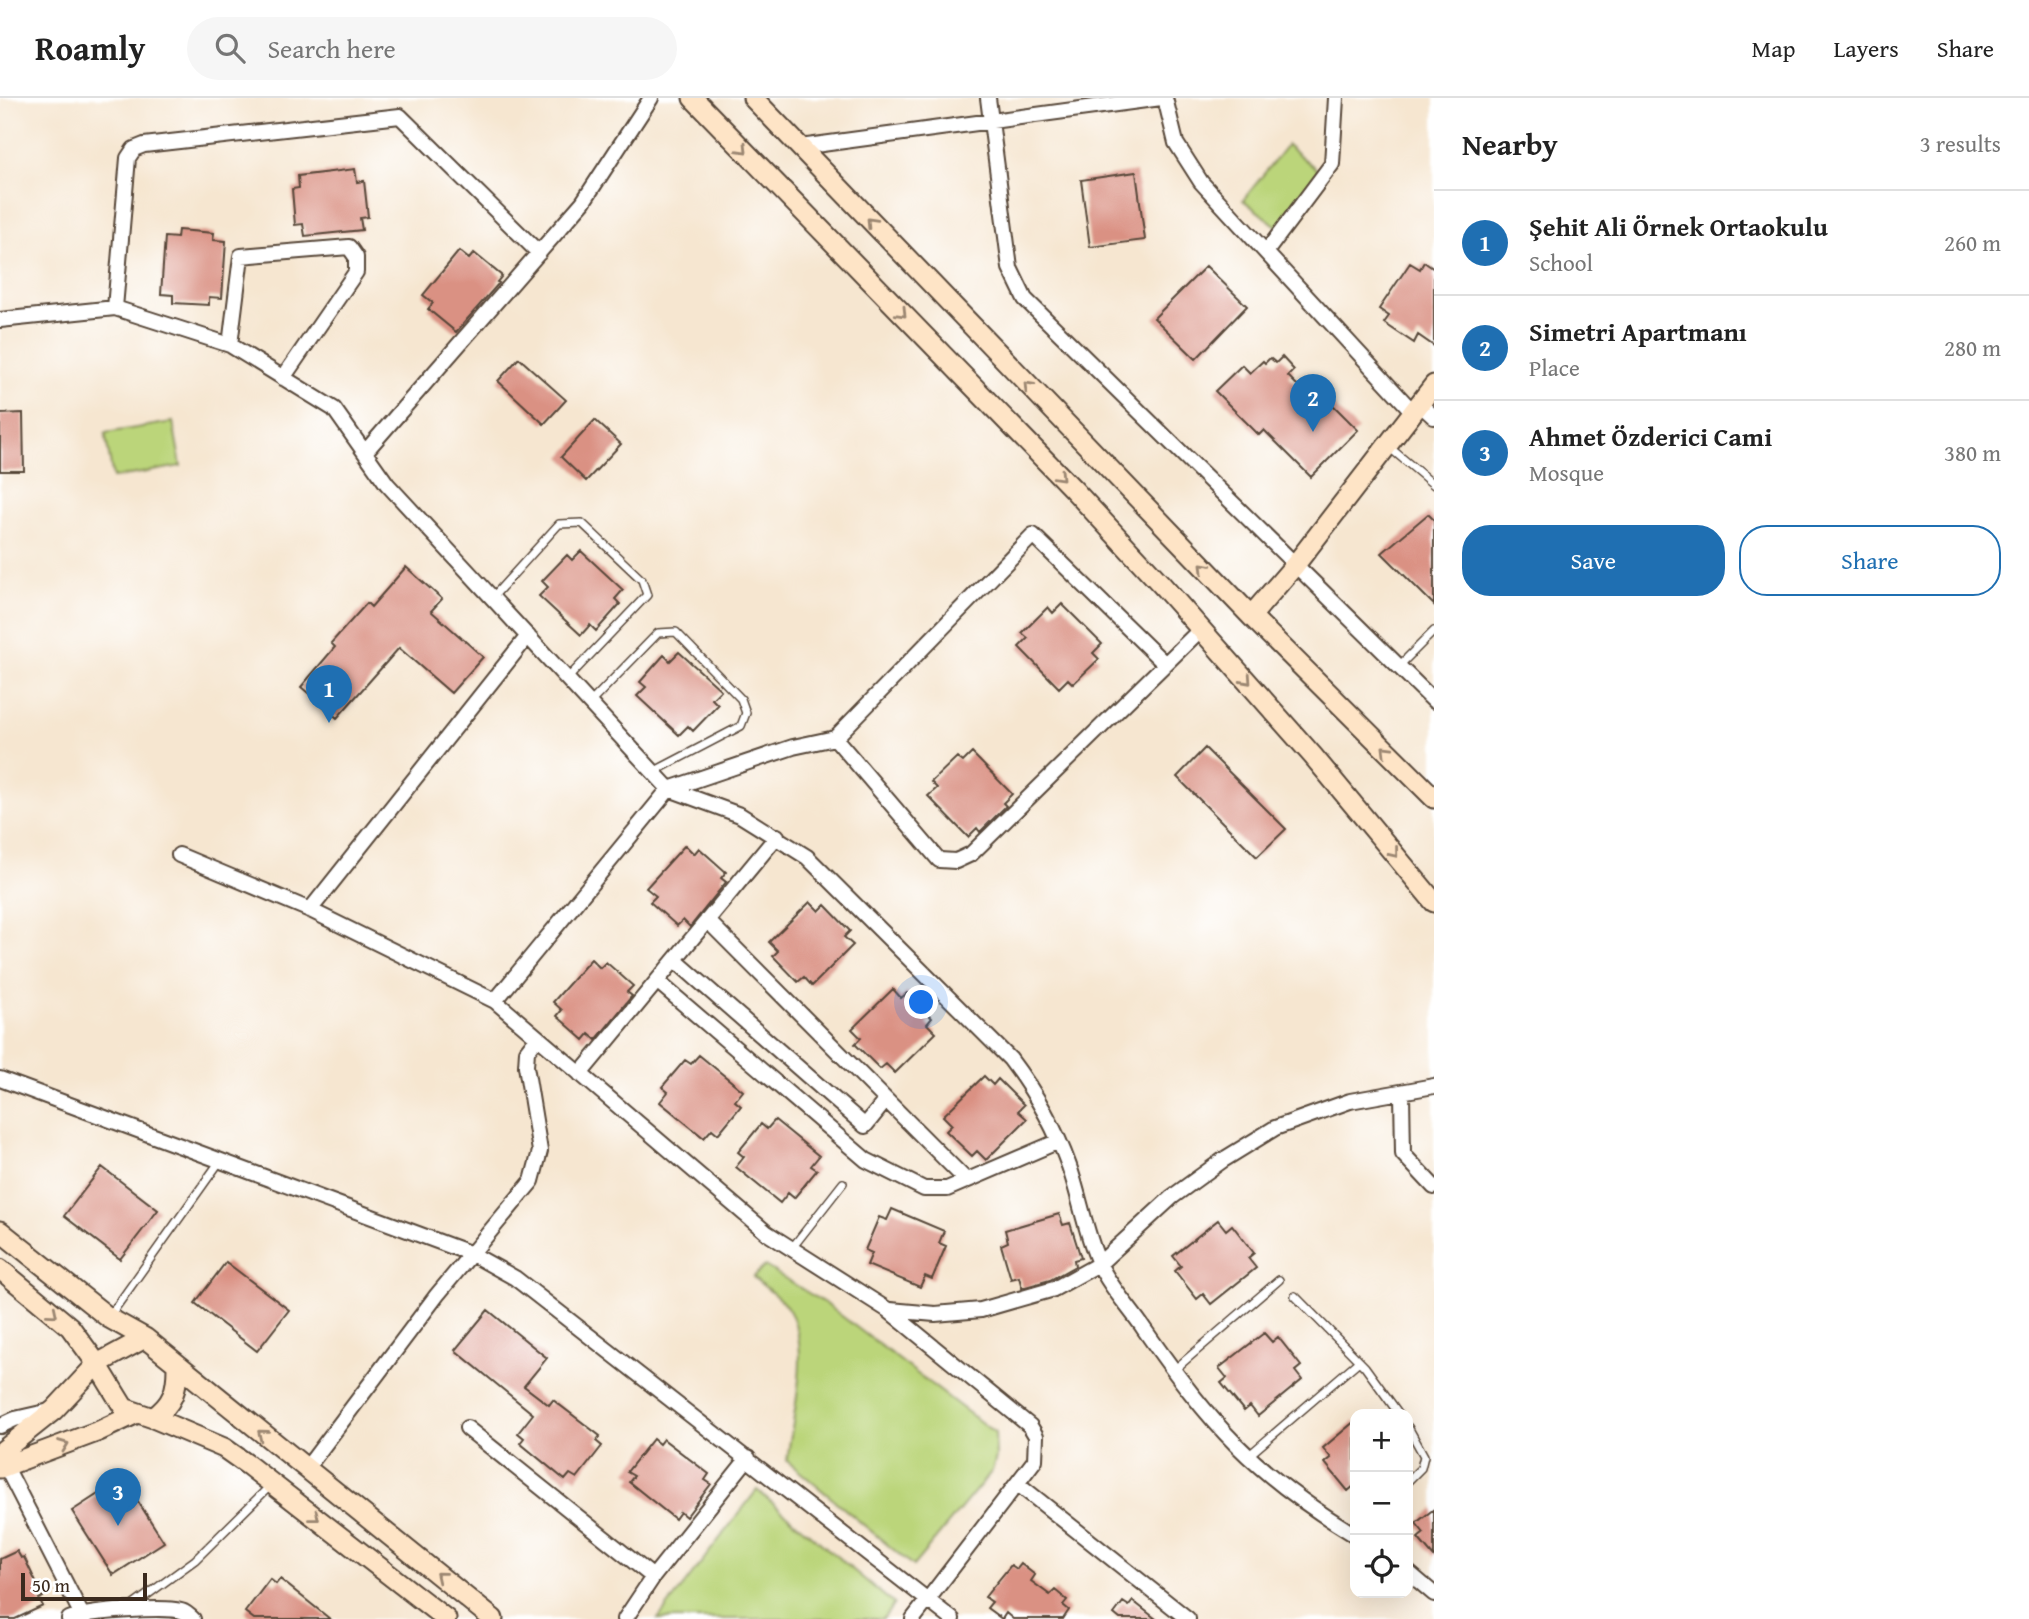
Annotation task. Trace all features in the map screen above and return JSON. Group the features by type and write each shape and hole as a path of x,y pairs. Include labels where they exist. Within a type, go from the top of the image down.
{"street":[{"path":"366,451 583,202 651,98"},
{"path":"754,98 1251,616 1434,798"},
{"path":"988,98 1010,268 1025,299 1434,701"},
{"path":"800,147 1163,98 1171,128 1187,163 1266,252 1423,412"},
{"path":"1266,252 1332,164 1336,98"},
{"path":"694,99 1073,489 1313,756 1434,902"},
{"path":"115,308 128,158 134,149 144,145 400,117 539,253"},
{"path":"229,345 241,256 349,247 356,257 356,272 283,379"},
{"path":"0,320 115,308 229,345 334,409 387,484 669,789 729,810 777,836 828,875 1010,1059 1036,1096 1059,1141 1099,1264 1173,1371 1202,1410 1246,1457 1291,1494 1350,1531"},
{"path":"1251,616 1295,565 1388,446 1423,412 1433,388"},
{"path":"495,1001 669,789 793,747 835,738 1033,535 1165,664"},
{"path":"835,738 939,860 957,861 971,854 1201,629"},
{"path":"310,910 528,636"},
{"path":"580,1074 777,836"},
{"path":"179,855 310,910 495,1001 767,1233 888,1310 1030,1426 1036,1436 1035,1460 913,1619"},
{"path":"707,920 966,1180"},
{"path":"675,960 865,1126 886,1100"},
{"path":"657,981 866,1160 930,1191 942,1191 1059,1141"},
{"path":"306,1469 436,1295 523,1195 536,1170 540,1151 526,1066 527,1051 537,1038"},
{"path":"0,1079 472,1254 515,1279 952,1619"},
{"path":"888,1310 935,1314 1006,1305 1054,1289 1099,1264 1172,1197 1262,1135 1324,1108 1434,1086"},
{"path":"1402,1093 1403,1154 1434,1187"},
{"path":"0,1231 109,1318 145,1338 177,1367 493,1619"},
{"path":"0,1269 70,1327 124,1408 224,1448 446,1619"},
{"path":"0,1491 5,1468 97,1364 145,1338"},
{"path":"5,1468 165,1410 173,1398 177,1367"},
{"path":"0,1426 15,1419 54,1410"},
{"path":"467,1428 653,1577"},
{"path":"625,1619 653,1577 748,1458"},
{"path":"5,1468 78,1617 125,1611 183,1611 193,1619"},
{"path":"1018,1483 1188,1619"},
{"path":"1413,1576 1434,1594"}],"lane":[{"path":"1388,446 1434,485"},
{"path":"492,598 559,524 566,522 582,523 642,580 647,596 567,679"},
{"path":"590,703 658,633 666,631 676,632 741,699 746,713 741,726 653,772"},
{"path":"1398,666 1434,631"},
{"path":"109,1318 221,1160"},
{"path":"791,1249 843,1183"},
{"path":"1173,1371 1279,1280"},
{"path":"1295,1296 1359,1361 1395,1409"},
{"path":"1246,1457 1359,1361"},
{"path":"1413,1436 1424,1456 1421,1468 1413,1476"},
{"path":"125,1611 195,1560 272,1484"}],"green space":[{"path":"1287,145 1325,176 1282,230 1243,200"},
{"path":"173,422 181,466 113,478 105,433"},
{"path":"765,1266 826,1304 995,1433 996,1457 992,1471 913,1566 787,1461 799,1381 799,1340 794,1321 786,1306 753,1277"},
{"path":"757,1490 894,1604 883,1619 658,1619"}],"building":[{"path":"355,169 357,182 364,181 368,217 360,218 362,230 305,236 303,224 295,225 292,189 299,188 298,176"},
{"path":"1136,172 1145,240 1090,247 1081,180"},
{"path":"178,230 214,233 213,240 226,241 222,298 209,297 209,305 173,303 173,295 161,294 165,237 177,238"},
{"path":"459,251 469,259 474,253 502,276 497,282 499,283 456,332 428,309 433,303 423,295"},
{"path":"1424,262 1434,269 1434,346 1418,335 1414,343 1384,323 1389,316 1379,309 1410,263 1420,269"},
{"path":"1206,266 1247,306 1196,359 1154,318"},
{"path":"1282,357 1294,370 1288,376 1307,395 1315,387 1358,430 1311,477 1264,430 1259,435 1215,391 1242,365 1250,373 1263,361 1265,363 1270,358 1276,363"},
{"path":"519,358 566,400 544,424 498,381"},
{"path":"23,413 24,471 0,471 0,414"},
{"path":"595,420 621,444 586,481 561,457"},
{"path":"1428,514 1434,520 1434,605 1382,553"},
{"path":"581,551 623,590 615,599 620,604 596,631 590,625 581,635 539,596 548,587 542,581 567,555 572,560"},
{"path":"406,567 442,599 431,611 483,657 451,693 399,648 337,718 301,687 335,647 331,643 367,603 371,607"},
{"path":"1062,604 1102,644 1093,653 1099,659 1073,684 1068,679 1059,688 1019,647 1028,638 1022,633 1048,607 1053,613"},
{"path":"679,652 721,690 712,699 718,705 693,731 688,726 679,735 637,696 646,687 640,682 664,655 670,661"},
{"path":"1205,748 1286,829 1257,857 1177,777"},
{"path":"972,753 1012,794 1003,803 1006,806 980,832 977,828 968,837 928,796 937,788 931,782 957,757 963,762"},
{"path":"685,845 694,854 699,848 726,872 721,878 726,882 690,927 683,920 677,926 650,902 656,896 646,888"},
{"path":"810,902 819,911 825,905 850,931 844,937 853,945 812,986 804,977 798,982 773,956 778,951 769,942"},
{"path":"591,959 600,968 606,962 633,986 627,992 632,996 596,1040 589,1034 584,1040 557,1016 562,1010 553,1002"},
{"path":"893,989 901,998 907,993 932,1018 927,1024 936,1033 895,1073 886,1064 880,1069 855,1044 861,1038 852,1029"},
{"path":"699,1055 743,1091 735,1101 741,1106 718,1134 712,1129 704,1138 660,1102 668,1092 662,1087 685,1060 691,1064"},
{"path":"984,1076 993,1085 998,1079 1024,1105 1018,1111 1027,1119 986,1160 977,1151 972,1156 946,1131 952,1125 943,1116"},
{"path":"775,1120 819,1156 811,1166 817,1170 794,1198 788,1193 780,1203 736,1167 744,1157 738,1152 761,1124 767,1129"},
{"path":"102,1167 158,1210 120,1259 64,1216"},
{"path":"892,1209 944,1231 939,1243 946,1246 932,1279 925,1276 920,1287 867,1265 872,1253 865,1250 879,1217 887,1220"},
{"path":"1059,1214 1063,1225 1070,1223 1081,1258 1074,1260 1075,1266 1050,1280 1022,1288 1019,1277 1011,1279 1001,1245 1008,1242 1005,1230"},
{"path":"1218,1220 1226,1230 1232,1225 1254,1253 1248,1258 1256,1268 1211,1304 1203,1294 1197,1299 1175,1271 1181,1266 1173,1256"},
{"path":"226,1262 289,1310 257,1351 195,1303"},
{"path":"488,1310 547,1358 524,1386 549,1405 553,1400 600,1436 596,1441 602,1446 577,1478 570,1474 565,1480 520,1443 524,1438 518,1433 533,1414 455,1350"},
{"path":"1264,1333 1272,1342 1278,1337 1301,1366 1295,1371 1302,1380 1258,1416 1250,1406 1244,1411 1221,1383 1227,1378 1219,1368"},
{"path":"1350,1425 1348,1491 1325,1463 1331,1458 1323,1448"},
{"path":"653,1439 659,1444 663,1439 709,1474 705,1480 711,1484 686,1517 680,1512 675,1519 629,1482 634,1476 627,1472"},
{"path":"123,1478 164,1542 113,1575 72,1511"},
{"path":"1434,1509 1434,1557 1418,1538 1424,1533 1416,1523"},
{"path":"17,1551 21,1558 24,1557 43,1597 39,1599 43,1606 15,1619 0,1619 0,1559"},
{"path":"1021,1564 1035,1575 1031,1581 1050,1595 1055,1590 1067,1600 1063,1605 1069,1610 1063,1619 1013,1619 1006,1613 1002,1619 987,1608 992,1602 985,1597 1011,1565 1017,1569"},
{"path":"270,1579 276,1584 280,1579 330,1619 254,1619 245,1612"},
{"path":"1133,1601 1156,1619 1120,1619 1114,1614 1123,1602 1129,1606"}],"place":[{"name":"Simetri Apartmanı","path":"1313,432"},
{"name":"Şehit Ali Örnek Ortaokulu","path":"329,723"},
{"name":"Ahmet Özderici Cami","path":"118,1526"}]}
